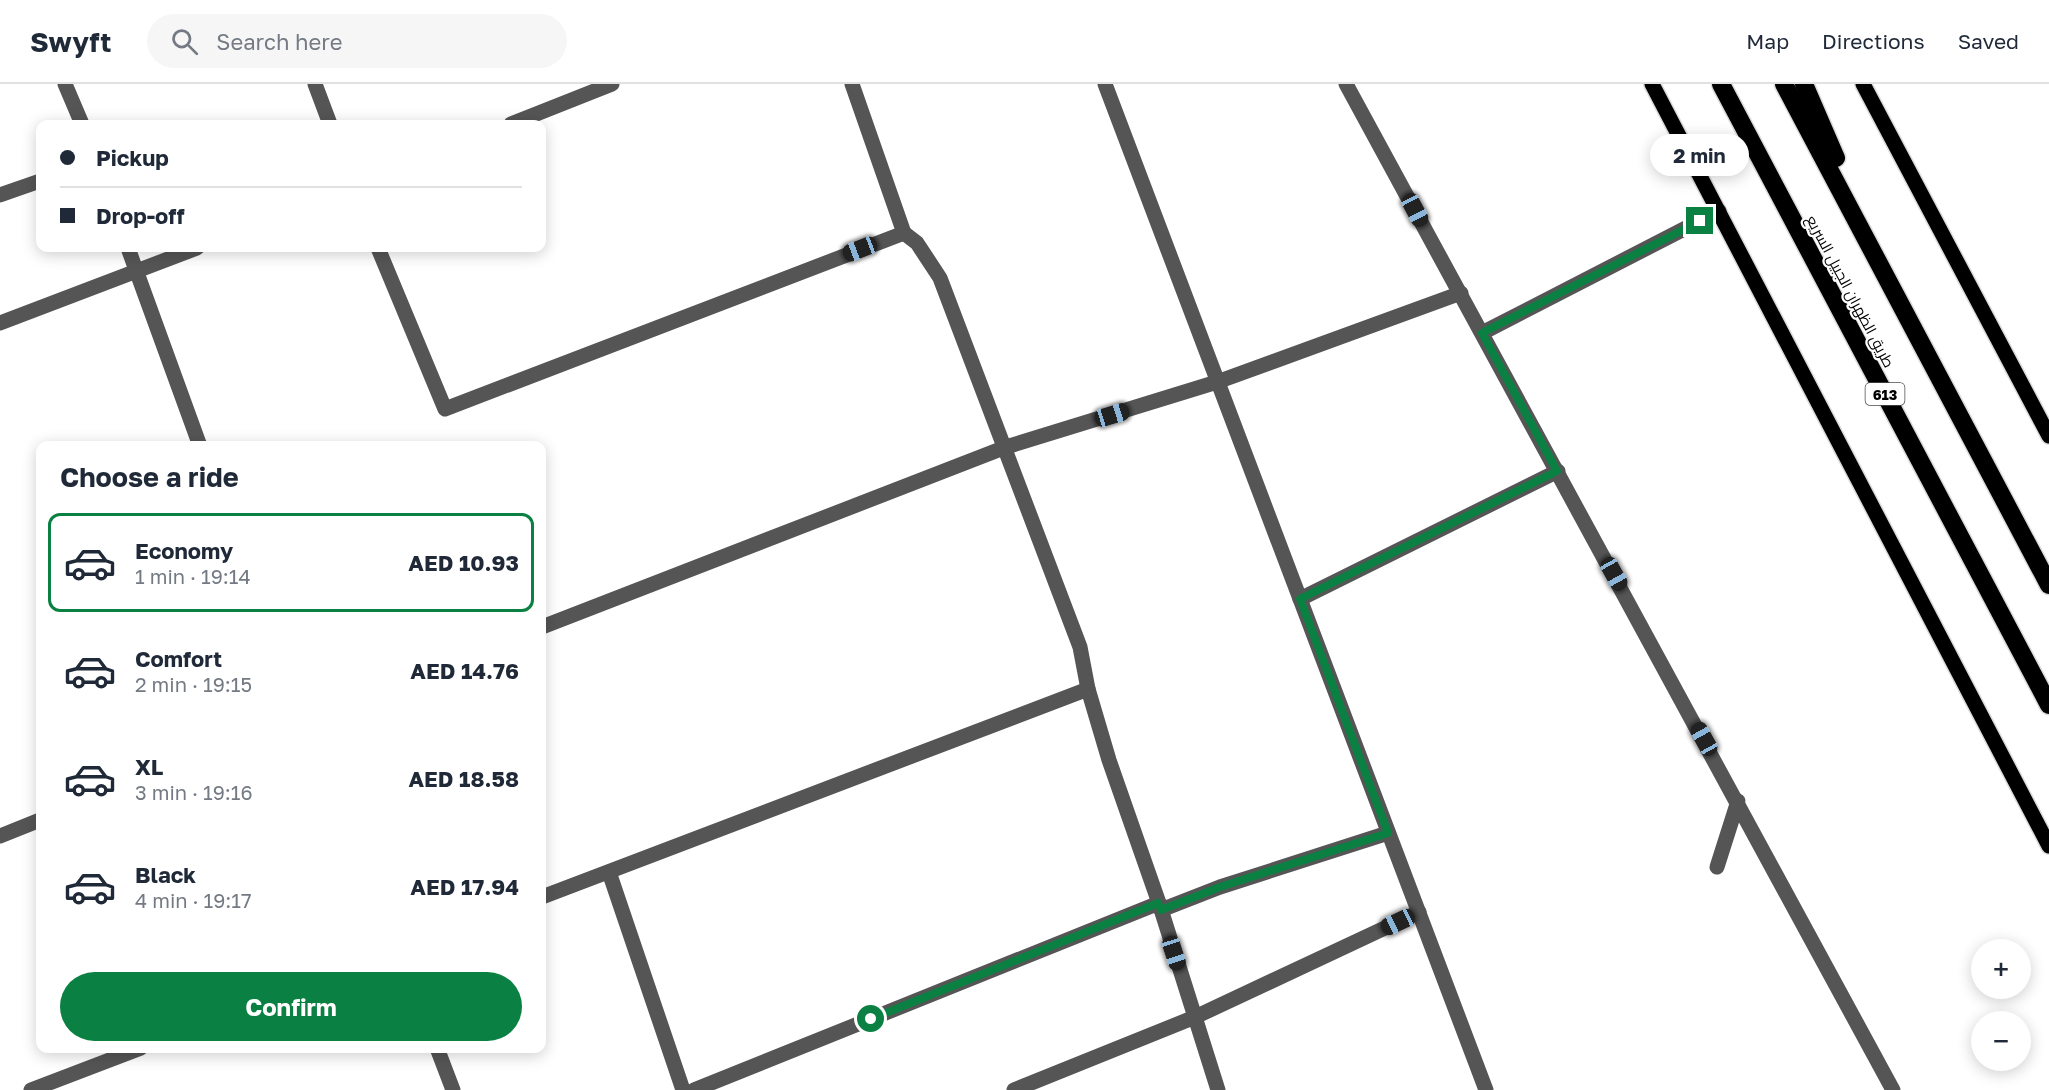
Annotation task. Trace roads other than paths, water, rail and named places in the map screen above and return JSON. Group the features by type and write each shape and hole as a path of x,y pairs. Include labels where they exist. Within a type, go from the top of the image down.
{"highway":[{"name":"طريق الظهران الجبيل السريع","path":"1721,84 2049,705"},
{"path":"1784,84 2049,585"},
{"path":"1804,84 1890,284"}],"main road":[{"path":"1652,84 2049,846"},
{"path":"1863,84 2049,436"}],"street":[{"path":"65,84 80,120"},
{"path":"315,84 328,120"},
{"path":"521,120 612,84"},
{"path":"852,84 904,233 917,243 940,278 1080,647 1088,689 1109,760 1160,907 1218,1090"},
{"path":"1105,84 1486,1090"},
{"path":"1346,84 1738,801 1893,1090"},
{"path":"0,195 36,182"},
{"path":"1482,333 1719,211"},
{"path":"380,252 444,409 904,233"},
{"path":"129,252 198,441"},
{"path":"0,323 186,252"},
{"path":"546,625 1006,447 1217,382 1461,293"},
{"path":"1300,599 1557,471"},
{"path":"546,896 1088,689"},
{"path":"1718,867 1738,801"},
{"path":"0,836 36,822"},
{"path":"694,1090 1160,907 1388,833"},
{"path":"609,872 683,1090"},
{"path":"1014,1090 1195,1017 1419,912"},
{"path":"31,1090 128,1053"},
{"path":"439,1053 453,1090"}]}
